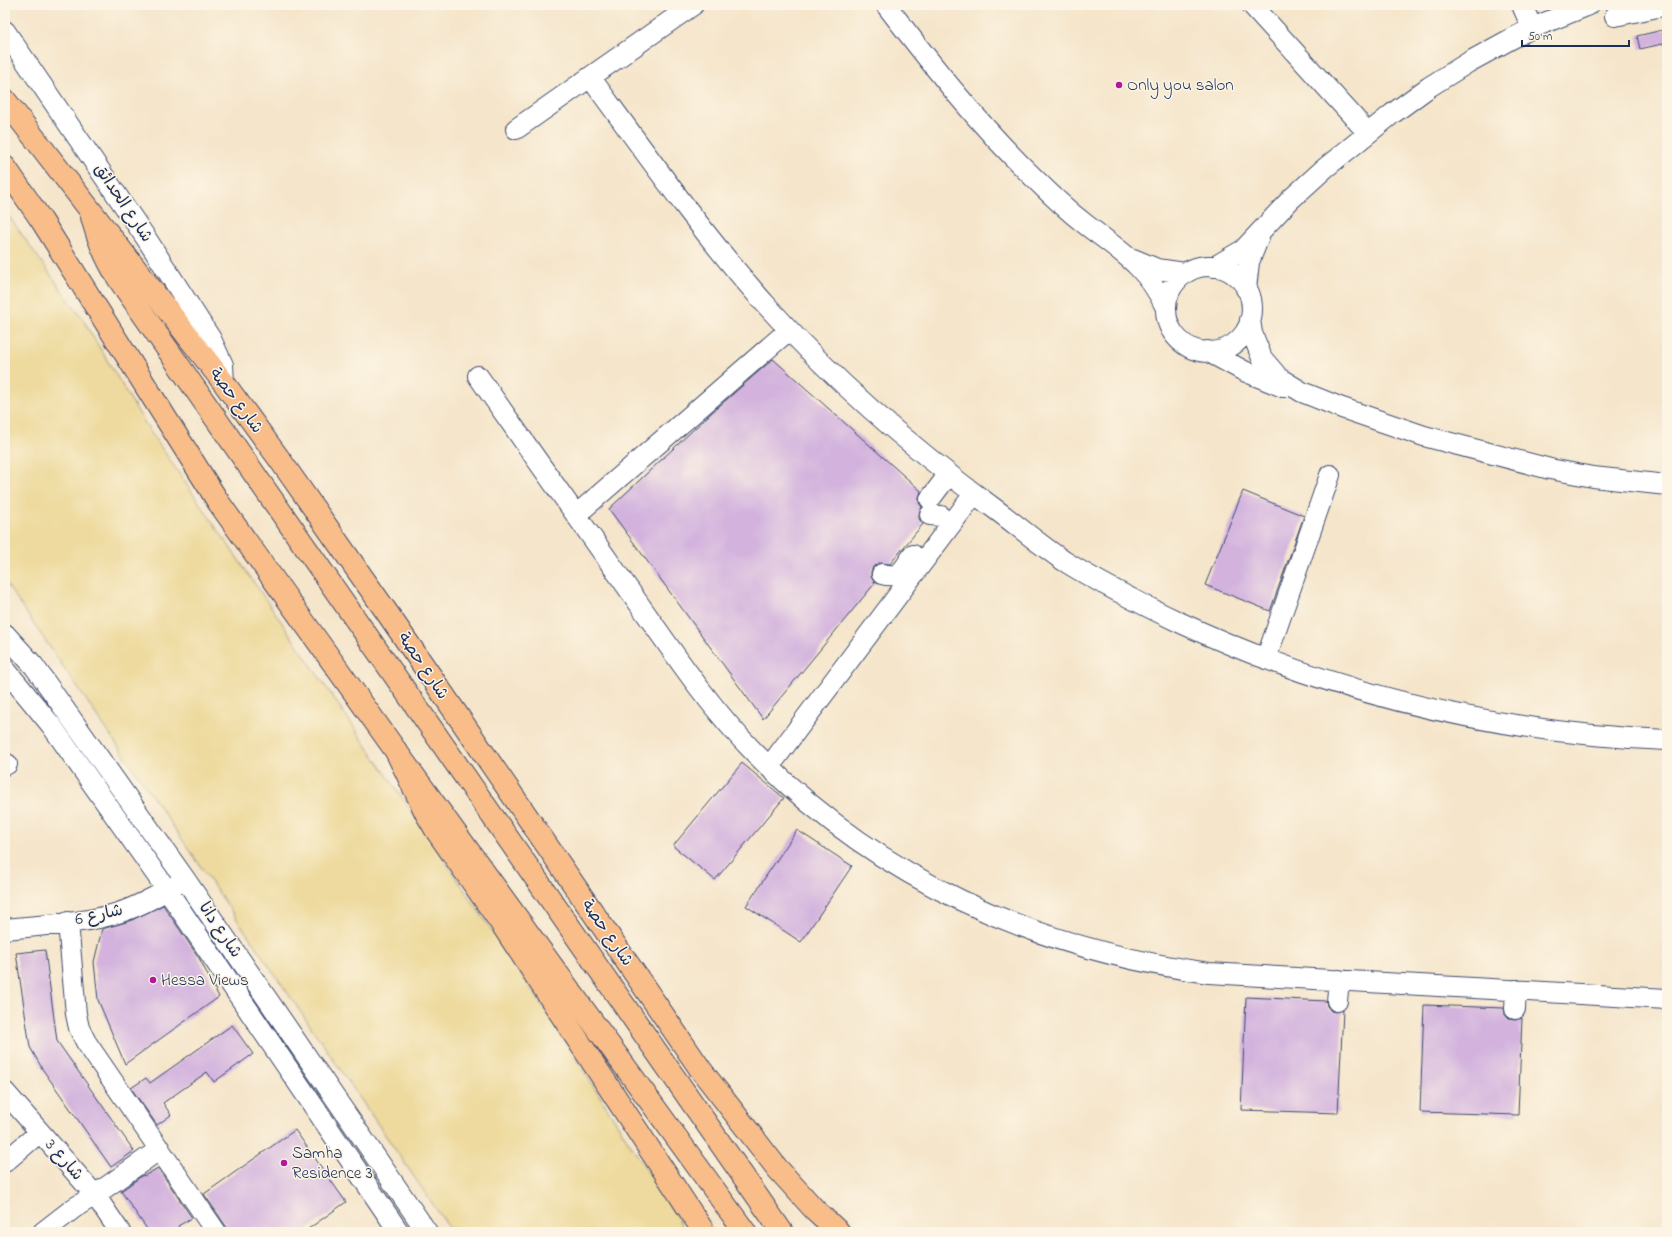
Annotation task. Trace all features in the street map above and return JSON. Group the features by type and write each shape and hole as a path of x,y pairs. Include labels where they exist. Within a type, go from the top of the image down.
{"main road":[{"name":"شارع حصة","path":"5,100 224,383 343,550 701,1070 777,1168 815,1210 839,1232"},
{"path":"5,167 42,221 219,503 396,751 745,1232"},
{"path":"91,213 101,246 109,264 120,281 782,1232"},
{"path":"396,751 426,813 438,833 503,926 704,1232"}],"street":[{"path":"516,128 693,5"},
{"path":"886,5 950,86 1011,155 1068,209 1130,257 1147,276 1166,308 1170,327 1181,341 1198,350 1207,351 1224,349 1231,345 1243,333 1250,320"},
{"path":"1252,5 1368,133"},
{"path":"1522,5 1532,28"},
{"path":"1166,308 1171,288 1185,273 1194,269 1214,266 1243,250 1291,199 1324,169 1368,133 1429,87 1469,62 1532,28 1589,5"},
{"path":"1615,16 1667,5"},
{"name":"شارع الحدائق","path":"5,31 146,238 211,339 222,364 224,383"},
{"path":"590,77 713,242 744,281 834,376 911,444 1063,560 1096,579 1183,624 1266,659 1346,686 1387,698 1511,725 1581,734 1667,740"},
{"path":"1246,289 1249,262 1253,250 1265,226"},
{"path":"1130,257 1157,269 1185,273"},
{"path":"1214,266 1224,269 1241,280 1250,298 1250,320 1252,333 1262,358 1279,378 1302,392"},
{"path":"576,515 789,330"},
{"path":"1207,351 1225,362 1263,379 1302,392 1383,423 1424,436 1550,469 1593,477 1667,485"},
{"path":"478,376 703,694 726,722 770,767 833,822 895,864 960,900 1028,929 1099,952 1172,968 1209,972 1339,980 1515,1000 1667,999"},
{"path":"1266,659 1330,475"},
{"path":"882,574 894,576 901,572 934,510 962,484"},
{"path":"770,767 962,484"},
{"name":"شارع دانا","path":"5,634 34,666 185,879 427,1232"},
{"name":"شارع دانا","path":"5,669 51,725 167,890 399,1232"},
{"name":"شارع 6","path":"5,929 93,919 118,913 142,904 185,879"},
{"path":"68,922 76,1014 86,1042 216,1232"},
{"path":"1337,1001 1339,980"},
{"name":"شارع 3","path":"5,1092 95,1195 120,1232"},
{"path":"5,1162 40,1132"},
{"path":"43,1232 74,1208 160,1149"}],"sand":[{"path":"5,211 83,320 149,430 395,787 538,999 686,1232 452,1232 5,582"}],"building":[{"path":"1667,29 1667,43 1640,49 1637,36"},
{"path":"773,359 921,491 919,503 922,507 919,514 919,519 923,524 890,564 879,563 873,567 871,577 875,583 763,719 609,509 710,414"},
{"path":"1243,491 1304,516 1270,611 1205,585"},
{"path":"742,763 784,798 715,880 673,846"},
{"path":"797,830 852,866 801,942 746,906"},
{"name":"Hessa Views","path":"163,905 199,958 219,997 125,1064 98,1000 94,962 102,929 130,921"},
{"path":"45,950 57,1041 134,1151 111,1167 43,1070 30,1047 16,953"},
{"path":"1246,997 1326,1001 1327,1006 1331,1011 1336,1012 1343,1010 1338,1113 1241,1110"},
{"path":"1424,1005 1504,1008 1505,1015 1509,1019 1515,1020 1522,1018 1518,1115 1420,1112"},
{"path":"232,1025 253,1054 214,1082 207,1072 163,1103 171,1115 157,1125 131,1088 146,1078 150,1083"},
{"name":"Samha Residence 3","path":"295,1130 346,1202 304,1232 230,1232 204,1194"},
{"path":"158,1168 192,1218 178,1226 182,1232 149,1232 121,1191 143,1175 144,1176"}],"place":[{"name":"Only you salon","path":"1119,85"},
{"name":"Hessa Views","path":"153,980"},
{"name":"Samha Residence 3","path":"284,1163"}]}
